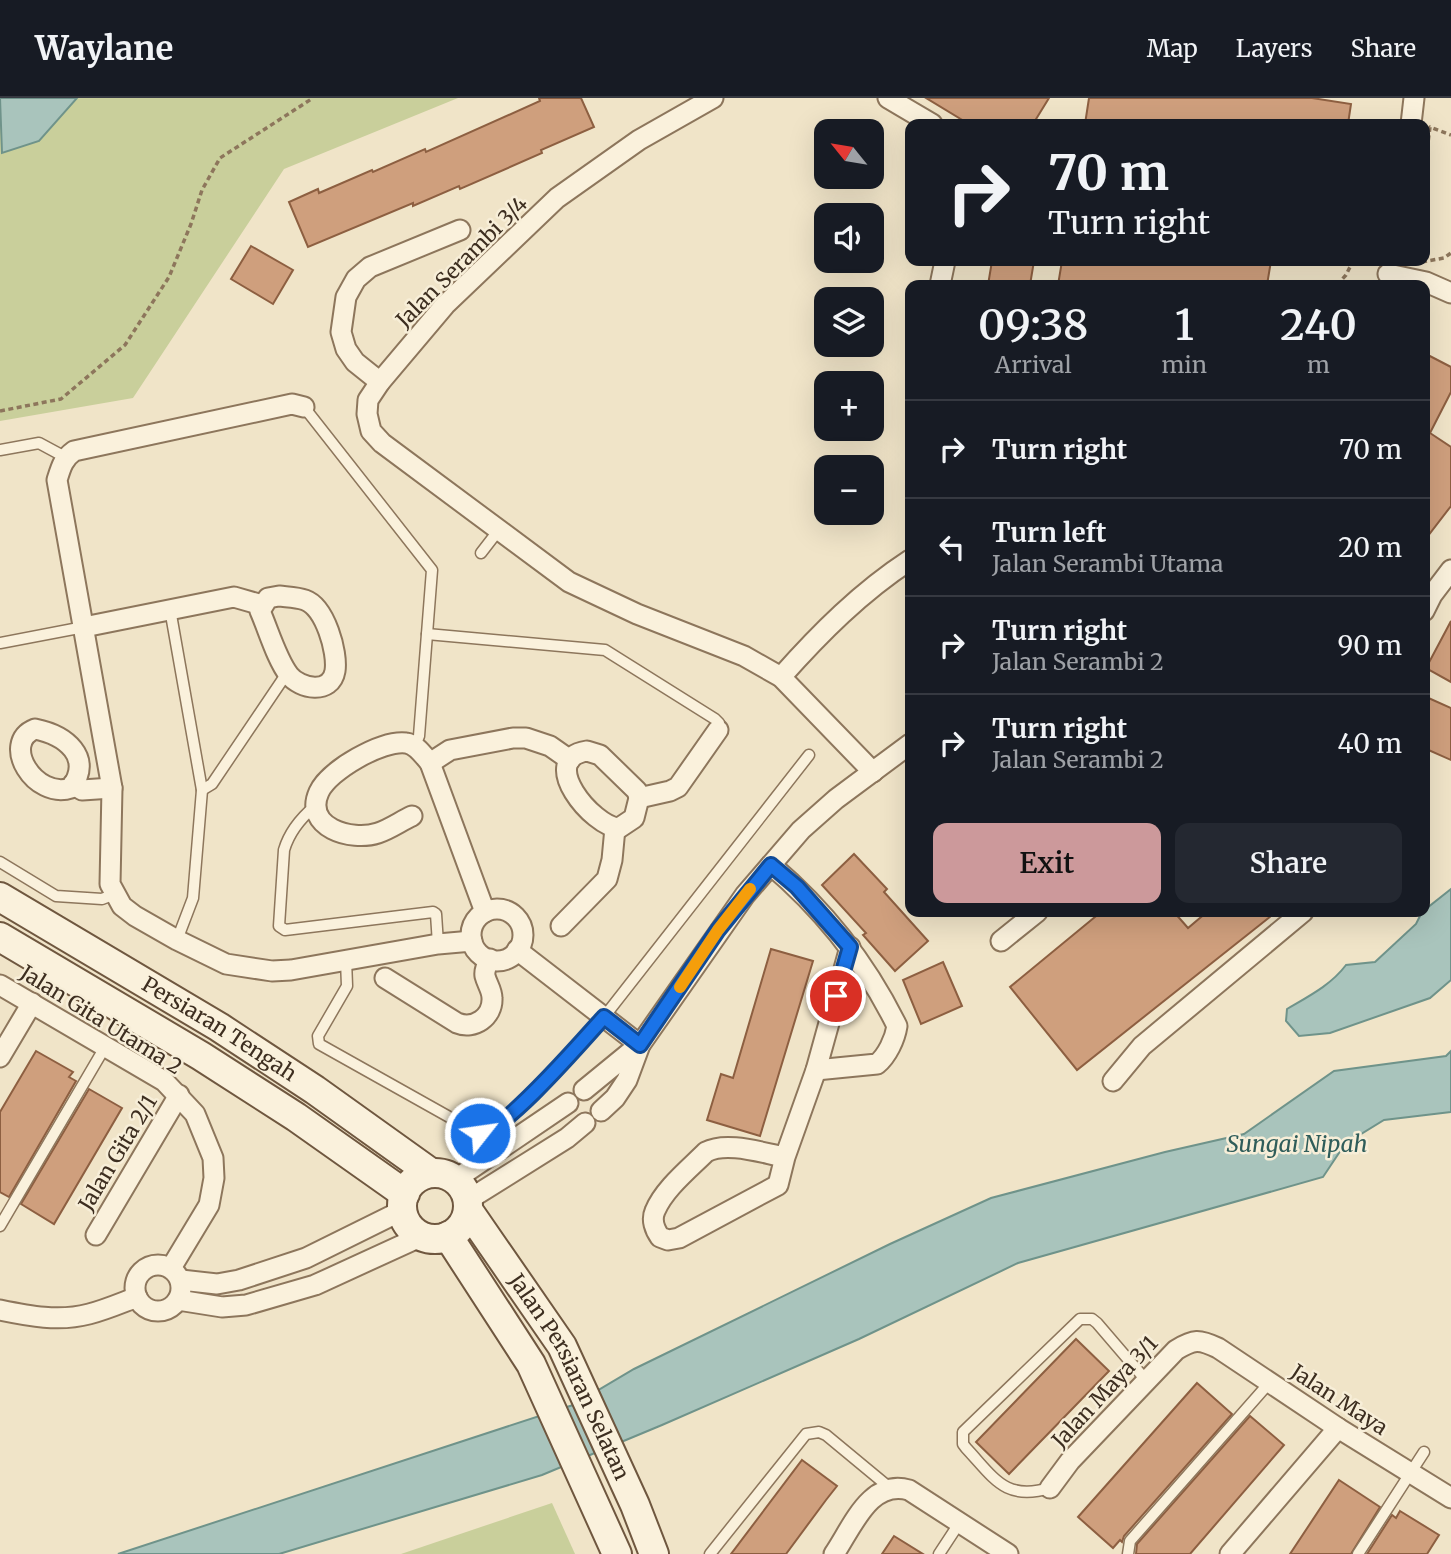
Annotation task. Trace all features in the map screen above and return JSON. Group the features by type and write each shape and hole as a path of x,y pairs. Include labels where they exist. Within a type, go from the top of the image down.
{"street":[{"name":"Jalan Serambi 3/4","path":"460,230 370,267 356,279 346,297 341,332 346,349 355,362 380,382 445,304 557,198 639,140 713,98"},
{"path":"888,98 924,119"},
{"path":"1412,119 1414,98"},
{"path":"1387,273 1417,280"},
{"path":"1430,284 1451,293"},
{"path":"380,382 368,400 367,414 372,431 382,443 569,582 637,614 744,656 781,677 873,772"},
{"path":"304,407 292,404 74,451 65,457 57,480 113,788 110,884 122,906 135,916 226,964 272,971 291,970 438,944 472,941"},
{"path":"781,677 823,630 883,577 905,563"},
{"path":"1430,598 1451,570"},
{"path":"279,596 306,600 313,605 331,634 335,671 331,681 317,688 306,688 287,673 260,611 262,605 268,598 279,596"},
{"path":"84,627 234,597 262,605"},
{"path":"35,729 60,737 70,745 79,760 74,784 71,788 56,790 38,784 20,767 7,749 35,729"},
{"path":"639,798 678,787 718,730"},
{"path":"430,763 450,750 513,738 526,738 550,746 570,760"},
{"path":"412,816 378,833 340,833 319,818 315,806 324,783 336,772 377,747 405,743 415,746 430,763 485,912"},
{"path":"601,1111 615,1098 627,1080 640,1045 718,930 771,865 801,830 836,799 905,748"},
{"path":"578,753 596,753 637,791 639,798 634,818 615,828 602,822 574,793 567,779 570,760 578,753"},
{"path":"74,784 82,790 113,788"},
{"path":"561,926 607,878 615,828"},
{"path":"771,865 797,887 850,947 897,1026 883,1059 877,1064 816,1070"},
{"name":"Persiaran Tengah","path":"0,897 219,1027 315,1090 456,1190"},
{"path":"501,909 516,917 523,931 517,950 506,959 489,959 476,949 472,941 474,924 485,912 501,909"},
{"path":"1001,941 1031,917"},
{"path":"1113,1081 1142,1046 1297,917"},
{"name":"Persiaran Tengah","path":"0,937 201,1056 296,1116 404,1202"},
{"path":"785,1157 737,1149 714,1148 706,1152 661,1202 654,1213 654,1229 660,1237 668,1240 679,1238 778,1185 785,1157 816,1070 850,947"},
{"path":"517,950 640,1045"},
{"path":"385,978 457,1023 469,1026 485,1018 492,1003 485,975 489,959"},
{"name":"Jalan Gita Utama 2","path":"0,985 164,1081 195,1114 213,1158 214,1178 209,1205 176,1274"},
{"path":"0,1057 32,1003"},
{"path":"584,1090 640,1045"},
{"name":"Jalan Gita 2/1","path":"96,1235 179,1095"},
{"path":"456,1190 568,1103"},
{"path":"176,1274 182,1286 173,1306 160,1311 145,1308 137,1297 136,1282 143,1270 157,1264 176,1274 217,1284 239,1280 306,1258 404,1202 415,1180 456,1190 567,1138 585,1123"},
{"path":"178,1300 222,1307 246,1305 315,1285 462,1226 456,1190"},
{"name":"Jalan Persiaran Selatan","path":"456,1190 562,1346 635,1505 654,1554"},
{"name":"Jalan Persiaran Selatan","path":"404,1202 409,1226 435,1236 531,1364 617,1554"},
{"path":"0,1310 33,1317 65,1318 89,1314 137,1297"},
{"name":"Jalan Maya 3/1","path":"1050,1488 1070,1461 1145,1379 1176,1349 1202,1340"},
{"name":"Jalan Maya","path":"1202,1340 1451,1498"},
{"path":"1230,1554 1338,1428"},
{"path":"834,1554 873,1496 890,1488 909,1490 1007,1554"}],"lane":[{"path":"304,407 432,570 419,736 415,746"},
{"path":"0,450 44,444 65,457"},
{"path":"481,553 498,531"},
{"path":"170,609 202,790 193,898 177,940"},
{"path":"0,643 84,627"},
{"path":"427,634 605,650 715,719 719,723 718,730"},
{"path":"202,790 212,784 287,673"},
{"path":"346,960 346,986 318,1036 319,1044 480,1133 486,1132 507,1118 604,1017 809,755"},
{"path":"315,806 305,814 286,842 279,926 285,930 433,912 436,914 438,944"},
{"path":"0,862 56,896 102,899 115,894"},
{"path":"0,1226 105,1047"},
{"path":"1050,1488 1035,1492 1018,1492 1007,1488 966,1448 962,1438 967,1427 1080,1319 1092,1319 1097,1323 1145,1379"},
{"path":"1128,1554 1130,1541 1270,1382"},
{"path":"710,1554 806,1434 819,1432 825,1435 890,1488"},
{"path":"1358,1554 1424,1452"},
{"path":"939,1554 960,1522"}],"path":[{"path":"0,411 61,400 125,345 169,277 202,190 220,158 313,98"},
{"path":"1430,127 1451,135"},
{"path":"1430,261 1444,258 1451,253"}],"green space":[{"path":"0,98 458,98 284,169 133,398 0,421"},
{"path":"552,1503 575,1554 401,1554"}],"water":[{"path":"0,98 77,98 39,141 2,153"},
{"path":"1451,889 1451,980 1430,998 1330,1033 1299,1036 1286,1021 1287,1009 1327,984 1346,965 1375,962 1416,924 1420,917 1430,917 1430,906"},
{"name":"Sungai Nipah","path":"1451,1051 1451,1112 1384,1120 1345,1144 1323,1177 1018,1263 859,1339 542,1475 279,1554 118,1554 573,1405 634,1369 890,1244 991,1198 1244,1134 1334,1071 1446,1056"}],"building":[{"path":"539,98 581,98 594,127 460,189 459,186 413,206 413,203 308,247 289,202 318,189 319,193 372,170 373,172 425,149 426,152 540,101"},
{"path":"926,98 1049,98 1036,119 961,119"},
{"path":"1089,98 1312,98 1351,104 1349,119 1086,119"},
{"path":"251,246 293,270 273,304 231,279"},
{"path":"991,266 1033,266 1031,280 989,280"},
{"path":"1061,266 1270,266 1268,280 1059,280"},
{"path":"1430,356 1451,367 1451,392 1430,433"},
{"path":"1430,433 1451,447 1451,506 1430,533"},
{"path":"1451,621 1451,682 1430,670 1430,660"},
{"path":"1430,699 1451,708 1451,760 1430,751"},
{"path":"854,854 887,889 884,892 928,941 895,971 863,935 866,933 822,885"},
{"path":"1095,917 1178,917 1188,928 1201,917 1270,917 1077,1070 1010,987"},
{"path":"771,949 813,961 760,1136 707,1120 721,1074 733,1078"},
{"path":"943,962 962,1006 921,1024 903,980"},
{"path":"36,1051 73,1072 69,1077 76,1081 9,1197 0,1192 0,1112"},
{"path":"89,1089 122,1108 54,1224 21,1204"},
{"path":"1076,1339 1109,1371 1009,1474 976,1442"},
{"path":"1197,1383 1232,1414 1124,1536 1122,1542 1120,1540 1113,1548 1078,1517"},
{"path":"1250,1416 1284,1445 1190,1554 1136,1554 1137,1544"},
{"path":"802,1460 837,1486 786,1554 731,1554"},
{"path":"1339,1480 1380,1507 1351,1554 1290,1554"},
{"path":"1400,1511 1439,1535 1427,1554 1367,1554 1392,1515 1396,1518"},
{"path":"894,1536 923,1554 882,1554"}],"slow traffic":[{"path":"680,987 718,930 750,889"}],"route":[{"path":"480,1133 507,1118 604,1017 640,1045 718,930 771,865 797,887 850,947 836,996"}]}
